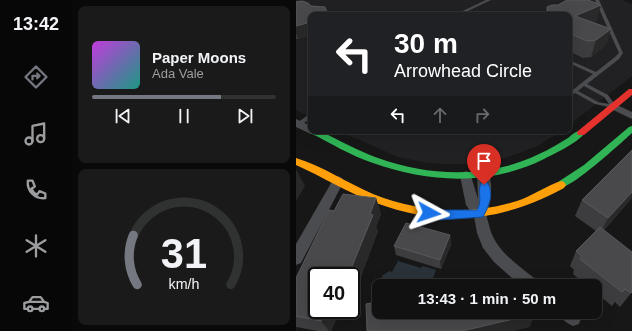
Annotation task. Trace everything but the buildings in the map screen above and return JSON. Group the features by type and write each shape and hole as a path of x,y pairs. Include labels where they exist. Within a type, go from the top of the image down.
{"street":[{"path":"320,134 385,165 429,174 466,176 483,174 525,165 565,146 632,91"},
{"path":"613,106 632,116"},
{"path":"297,123 308,128"},
{"path":"296,161 366,195 406,209 440,216 480,214 521,204 545,194 571,179 597,160 632,129"},
{"path":"480,214 486,198 483,174"},
{"path":"466,176 473,205 480,214 485,237 510,267 525,279"},
{"path":"296,258 338,181"}],"lane":[{"path":"466,11 489,0"},
{"path":"572,93 617,58 621,53 597,0"},
{"path":"572,62 596,74"},
{"path":"584,84 606,96 613,106"},
{"path":"575,91 597,103 613,106"},
{"path":"297,123 308,117"}],"shaded area":[{"path":"296,0 622,0 632,4 632,76 572,123 572,12 308,12 308,116 296,110"},
{"path":"346,134 556,134 538,146 505,158 473,164 427,163 398,157"},
{"path":"398,261 421,268 423,266 436,270 433,279 382,279 382,276 389,271 392,272"}],"traffic: fast":[{"path":"561,185 587,167 632,129"},
{"path":"319,134 352,151 376,161 403,169 430,174 456,176 483,174 508,169 533,161 558,149 581,133"}],"traffic: slow":[{"path":"296,161 379,200 425,212 472,214 495,211 518,205 561,185"}],"traffic: jam":[{"path":"581,133 632,91"}],"route":[{"path":"429,213 440,216 480,214 486,198 484,185"}]}
